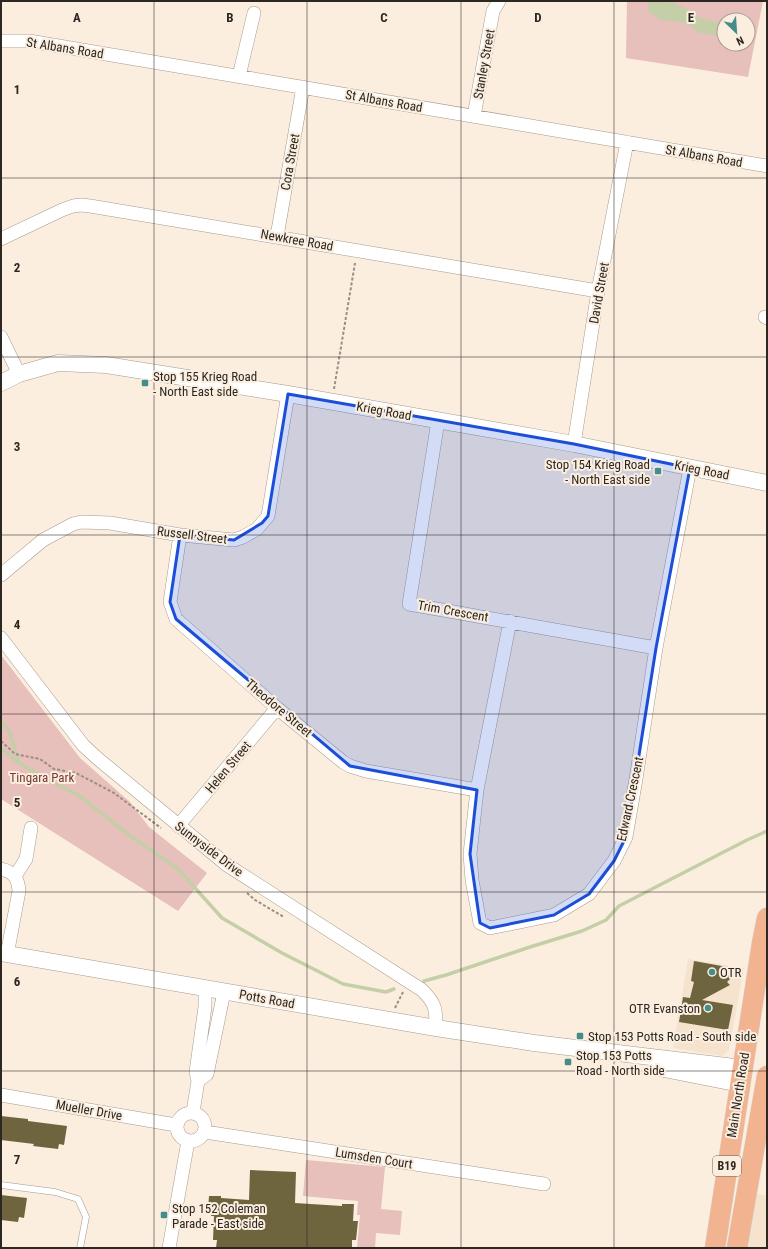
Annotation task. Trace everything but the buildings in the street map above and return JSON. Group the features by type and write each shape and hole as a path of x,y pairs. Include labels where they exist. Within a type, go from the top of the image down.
{"main road":[{"name":"Main North Road","path":"715,1248 767,918"},
{"path":"741,1076 767,1078"},
{"name":"Main North Road","path":"737,1248 767,1078"}],"street":[{"name":"Stanley Street","path":"474,116 495,4"},
{"path":"239,76 254,13"},
{"name":"St Albans Road","path":"1,41 29,41 767,166"},
{"name":"Cora Street","path":"277,236 302,87"},
{"name":"David Street","path":"574,444 598,291 627,142"},
{"name":"Newkree Road","path":"1,239 62,210 81,205 277,236 598,291"},
{"path":"1,337 19,374"},
{"name":"Krieg Road","path":"1,383 19,374 58,363 106,365 288,394 574,444 767,483"},
{"name":"Russell Street","path":"1,575 43,540 73,524 81,522 110,523 180,535 234,540 257,529 268,516 288,394"},
{"name":"Trim Crescent","path":"438,421 409,604 656,648"},
{"name":"Edward Crescent","path":"510,621 477,790 470,854 472,880 480,923 490,928 554,915 589,894 614,861 626,837 656,648 690,468"},
{"name":"Theodore Street","path":"180,535 170,602 176,619 277,708 343,762 350,766 366,771 477,790"},
{"name":"Sunnyside Drive","path":"1,638 83,745 97,758 227,865 422,990 430,998 435,1008 436,1028"},
{"name":"Helen Street","path":"178,826 277,708"},
{"path":"15,876 26,859 31,828"},
{"path":"1,869 9,871 15,876 19,891 4,954"},
{"name":"Potts Road","path":"4,954 436,1028 741,1076"},
{"path":"193,1112 198,1081 196,1072 205,1007 205,988"},
{"path":"198,1081 207,1074 224,992"},
{"name":"Mueller Drive","path":"1,1095 176,1125"},
{"path":"193,1112 204,1120 205,1126 202,1136 197,1140 188,1141 181,1138 177,1133 176,1125 184,1113 193,1112"},
{"name":"Lumsden Court","path":"204,1132 544,1184"},
{"path":"170,1248 188,1141"}],"lane":[{"path":"1,1185 55,1192 78,1200 86,1217 80,1248"}],"path":[{"path":"334,390 355,263"}],"highlighted area":[{"path":"288,394 574,444 690,468 656,648 626,837 614,861 589,894 554,915 490,928 480,923 470,854 477,790 350,766 176,619 170,602 180,535 234,540 262,523 268,516"}],"shaded area":[{"path":"649,1 663,1 684,7 697,17 716,22 716,35 699,33 691,26 681,22 661,20 648,11"},
{"name":"OTR Evanston","path":"688,959 744,968 729,1050 722,1056 673,1048"},
{"path":"755,1193 767,1196 767,1248 747,1248"}],"green space":[{"path":"627,1 763,1 756,36 756,12 716,12 716,52 753,52 748,77 626,58"},
{"name":"Tingara Park","path":"1,655 80,758 130,802 149,827 207,873 178,911 1,799"},
{"path":"306,1160 385,1167 381,1209 402,1211 400,1235 376,1233 375,1248 357,1248 360,1215 357,1215 358,1201 303,1196"}],"waterway":[{"path":"1,721 9,731 19,762"},
{"path":"1,748 19,763 78,795 129,835 178,869 222,918 282,953 343,984 386,992 394,989"},
{"path":"424,981 582,931 606,920 619,906 767,831"}],"place":[{"name":"Stop 155 Krieg Road - North East side","path":"145,383"},
{"name":"Stop 154 Krieg Road - North East side","path":"658,471"},
{"name":"OTR","path":"712,972"},
{"name":"OTR Evanston","path":"708,1008"},
{"name":"Stop 153 Potts Road - South side","path":"580,1036"},
{"name":"Stop 153 Potts Road - North side","path":"568,1062"},
{"name":"Stop 152 Coleman Parade - East side","path":"164,1215"}]}
